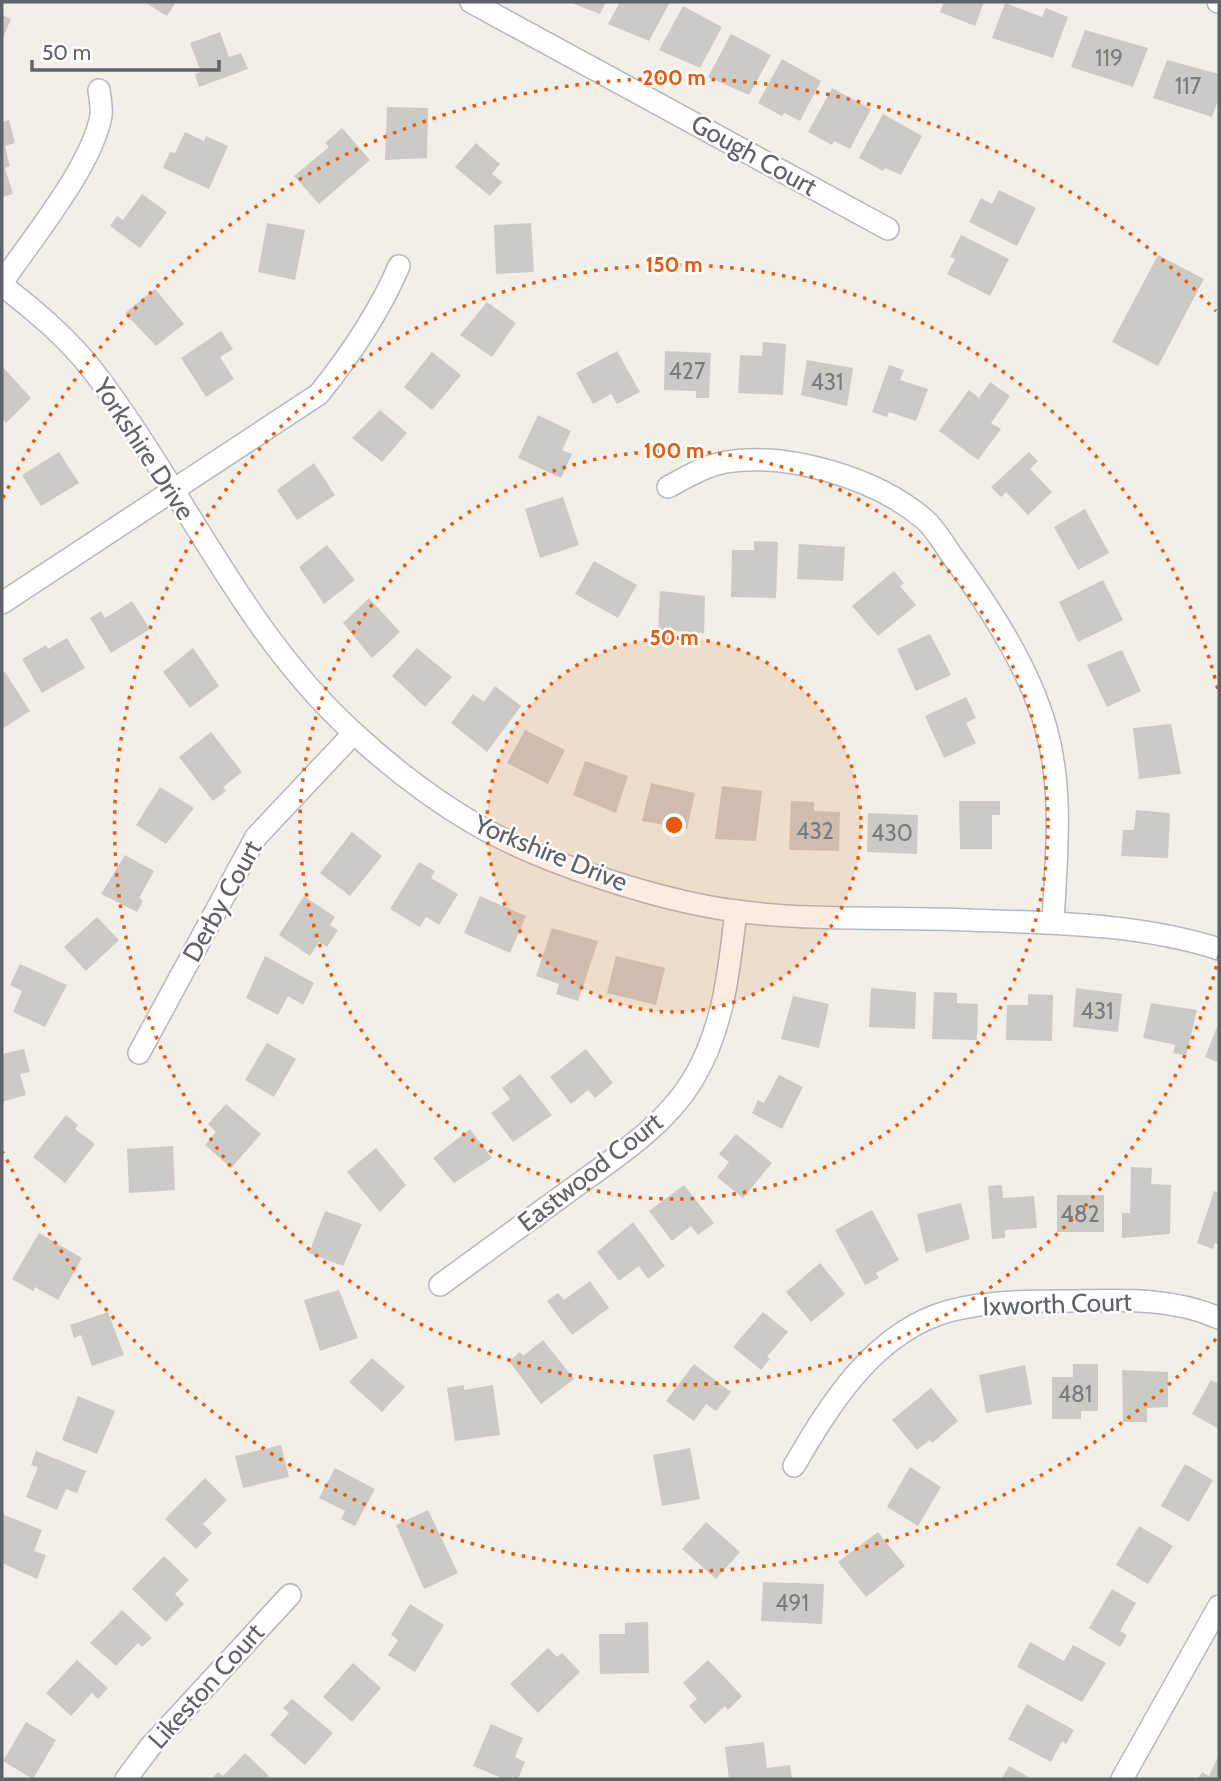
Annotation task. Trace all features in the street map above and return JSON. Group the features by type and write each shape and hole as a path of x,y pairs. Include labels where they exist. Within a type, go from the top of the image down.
{"street":[{"name":"Gough Court","path":"471,2 888,229"},
{"path":"2,284 81,165 102,113 99,90"},
{"path":"2,603 319,394 387,296 399,266"},
{"name":"Yorkshire Drive","path":"2,284 50,324 93,371 174,491 244,606 294,668 354,733 432,798 490,831 632,888 736,911 1128,928 1219,949"},
{"path":"668,487 701,468 727,462 754,461 824,469 853,477 890,495 926,520 988,606 1035,696 1046,728 1055,767 1058,808 1053,923"},
{"name":"Derby Court","path":"139,1053 256,837 354,733"},
{"name":"Eastwood Court","path":"440,1285 625,1150 671,1110 692,1082 718,1022 728,982 736,911"},
{"name":"Ixworth Court","path":"794,1466 830,1404 858,1371 893,1340 947,1312 1013,1301 1143,1300 1186,1306 1219,1318"},
{"name":"Likeston Court","path":"126,1779 150,1747 290,1595"},
{"path":"1122,1779 1219,1606"}],"building":[{"path":"144,2 176,2 167,16"},
{"path":"569,2 606,2 600,14"},
{"path":"620,2 670,2 649,41 608,24"},
{"path":"944,2 984,2 975,26 940,12"},
{"path":"1005,3 1042,17 1046,8 1068,17 1053,58 992,38"},
{"path":"683,6 722,27 700,68 659,50"},
{"path":"2,15 11,19 2,40"},
{"path":"1085,30 1148,48 1133,87 1071,67"},
{"path":"220,32 229,57 241,53 248,69 199,87 195,74 201,72 190,43"},
{"path":"731,34 771,55 749,95 708,77"},
{"path":"782,59 821,81 800,121 784,113 782,116 758,103"},
{"path":"1167,60 1219,74 1219,98 1212,117 1153,98"},
{"path":"832,88 871,109 850,149 834,141 832,145 808,132"},
{"path":"387,107 428,108 427,158 385,160"},
{"path":"883,114 922,136 901,175 885,168 883,171 859,158"},
{"path":"9,120 15,143 5,146 10,166 5,168 13,194 2,197 2,122"},
{"path":"342,128 370,160 319,204 294,176 329,147 325,143"},
{"path":"185,132 204,141 206,136 228,146 209,189 163,168 170,152 175,153"},
{"path":"476,143 500,164 492,174 502,182 490,196 455,167"},
{"path":"999,190 1036,208 1017,246 969,222 981,198 992,204"},
{"path":"142,194 167,212 140,248 110,226 117,216 123,220"},
{"path":"267,223 305,230 295,280 258,272"},
{"path":"531,223 534,272 496,274 494,225"},
{"path":"961,235 1009,259 990,296 947,274 955,259 950,257"},
{"path":"1158,255 1204,279 1158,366 1112,342"},
{"path":"155,289 184,324 156,346 125,313"},
{"path":"487,302 516,323 492,357 460,335"},
{"path":"221,331 233,349 220,357 234,379 206,397 181,358"},
{"path":"763,342 786,344 783,395 738,393 740,355 762,356"},
{"path":"617,351 640,392 617,404 611,394 593,404 576,373"},
{"path":"665,351 711,353 709,398 696,398 696,391 664,390"},
{"path":"432,352 461,375 432,410 404,387"},
{"path":"807,360 853,368 847,406 801,395"},
{"path":"889,365 904,370 900,380 928,389 916,421 889,412 887,417 872,412"},
{"path":"2,366 31,398 6,423 2,418"},
{"path":"990,382 1010,396 991,423 1001,429 978,460 939,431 969,390 979,398"},
{"path":"380,410 407,433 382,462 352,438"},
{"path":"538,415 571,431 562,450 572,454 561,478 518,458"},
{"path":"59,452 79,483 41,506 22,475"},
{"path":"1029,452 1038,461 1030,469 1052,492 1028,515 1006,492 1001,497 991,487"},
{"path":"314,463 335,495 297,520 277,490"},
{"path":"563,497 579,545 540,558 525,509"},
{"path":"1085,509 1109,553 1078,570 1054,527"},
{"path":"754,541 778,542 776,598 731,597 732,550 754,550"},
{"path":"799,544 845,547 843,581 797,579"},
{"path":"327,545 355,580 324,604 299,567"},
{"path":"594,561 637,585 618,618 575,594"},
{"path":"894,571 904,583 900,586 916,605 878,636 852,606"},
{"path":"1103,580 1123,620 1078,642 1059,602"},
{"path":"660,591 705,596 704,633 658,630"},
{"path":"369,598 400,632 372,658 343,623"},
{"path":"132,601 150,629 111,653 90,618 101,611 105,618"},
{"path":"930,634 951,675 916,691 897,649"},
{"path":"67,638 85,668 42,693 22,659 46,645 48,649"},
{"path":"193,648 219,686 190,708 163,672"},
{"path":"417,648 452,677 425,707 392,676"},
{"path":"1122,650 1141,691 1107,707 1087,665"},
{"path":"5,672 30,711 2,729 2,673"},
{"path":"495,686 521,706 487,752 451,723 473,694 484,702"},
{"path":"966,697 976,718 966,723 976,743 944,758 925,716"},
{"path":"1171,724 1181,774 1139,779 1133,728"},
{"path":"525,730 565,750 548,784 507,763"},
{"path":"211,732 242,772 223,787 226,791 213,801 179,757"},
{"path":"585,761 628,776 616,813 573,795"},
{"path":"651,783 695,793 687,829 642,821"},
{"path":"722,786 762,791 756,841 715,839"},
{"path":"160,787 194,808 166,844 136,825"},
{"path":"791,801 814,802 814,811 840,812 839,851 789,850"},
{"path":"959,801 1000,801 1000,815 992,815 992,849 960,849"},
{"path":"1136,810 1170,813 1168,858 1121,856 1123,830 1134,830"},
{"path":"868,813 918,815 917,854 867,852"},
{"path":"352,832 382,856 350,896 320,873"},
{"path":"125,855 154,871 139,898 143,901 137,912 101,894"},
{"path":"419,862 435,871 431,878 458,894 439,925 426,917 420,927 390,909"},
{"path":"304,896 335,917 330,925 338,930 327,947 319,942 310,956 279,935"},
{"path":"480,896 526,916 510,953 464,933"},
{"path":"97,917 119,940 86,971 64,947"},
{"path":"552,928 598,941 578,1001 556,994 559,984 536,976"},
{"path":"265,956 314,983 303,1005 288,996 278,1015 246,998"},
{"path":"616,956 665,968 656,1005 607,993"},
{"path":"20,964 67,985 45,1027 13,1012 22,991 10,985"},
{"path":"871,988 916,992 915,1029 869,1027"},
{"path":"1076,988 1122,994 1118,1032 1073,1027"},
{"path":"934,992 957,993 957,1003 978,1004 977,1040 932,1039"},
{"path":"1028,994 1053,995 1052,1041 1006,1040 1007,1005 1028,1005"},
{"path":"793,996 829,1004 819,1048 781,1039"},
{"path":"1151,1003 1197,1010 1186,1056 1173,1053 1175,1045 1143,1038"},
{"path":"1219,1022 1219,1063 1205,1057"},
{"path":"267,1043 296,1059 274,1097 245,1080"},
{"path":"24,1049 30,1072 20,1074 26,1095 2,1102 2,1054"},
{"path":"586,1049 613,1083 595,1098 588,1090 571,1104 550,1077"},
{"path":"520,1074 552,1115 513,1142 491,1113 510,1099 502,1088"},
{"path":"779,1075 803,1087 782,1129 752,1113 758,1100 764,1103"},
{"path":"226,1104 261,1134 231,1168 205,1145 216,1132 208,1124"},
{"path":"66,1115 78,1125 75,1129 95,1144 65,1183 33,1157"},
{"path":"470,1129 492,1158 454,1183 433,1158"},
{"path":"736,1134 772,1163 743,1198 717,1177 729,1162 719,1154"},
{"path":"173,1146 175,1190 129,1193 127,1149"},
{"path":"376,1148 406,1185 380,1212 347,1172"},
{"path":"1131,1167 1152,1168 1151,1184 1171,1185 1170,1234 1122,1238 1122,1213 1130,1213"},
{"path":"684,1185 714,1223 698,1235 691,1226 672,1241 649,1211"},
{"path":"1002,1185 1003,1198 1034,1196 1037,1228 1005,1230 1005,1238 992,1239 988,1186"},
{"path":"1214,1191 1219,1193 1219,1245 1215,1243 1213,1249 1197,1243"},
{"path":"1057,1195 1104,1195 1104,1232 1057,1232"},
{"path":"961,1203 970,1239 926,1253 917,1214"},
{"path":"872,1210 899,1260 876,1273 879,1278 865,1285 835,1230"},
{"path":"325,1211 362,1224 343,1266 309,1253"},
{"path":"633,1222 665,1266 648,1279 639,1266 619,1281 597,1252"},
{"path":"39,1233 82,1258 58,1300 35,1287 33,1291 12,1279"},
{"path":"820,1263 845,1294 811,1322 786,1292"},
{"path":"590,1281 609,1308 572,1335 547,1301 558,1293 564,1300"},
{"path":"339,1290 358,1338 320,1351 304,1300"},
{"path":"108,1312 124,1355 92,1366 81,1335 74,1338 70,1325"},
{"path":"763,1312 788,1332 767,1357 770,1359 761,1370 733,1347"},
{"path":"543,1340 574,1379 541,1404 509,1361 520,1352 523,1356"},
{"path":"372,1358 405,1387 382,1412 349,1382"},
{"path":"694,1364 731,1392 716,1411 706,1404 694,1421 666,1401"},
{"path":"1073,1364 1098,1364 1098,1411 1081,1411 1081,1419 1052,1419 1052,1377 1073,1377"},
{"path":"1025,1365 1032,1404 986,1413 979,1375"},
{"path":"1122,1370 1168,1372 1168,1407 1147,1408 1147,1422 1123,1422"},
{"path":"1211,1380 1219,1384 1219,1429 1192,1414"},
{"path":"464,1385 464,1390 493,1385 500,1435 455,1441 447,1388"},
{"path":"931,1388 958,1421 932,1443 930,1440 917,1450 892,1420"},
{"path":"78,1396 115,1411 97,1454 62,1440"},
{"path":"281,1445 289,1477 243,1488 235,1456"},
{"path":"690,1448 700,1499 662,1506 653,1455"},
{"path":"36,1451 86,1471 77,1493 66,1489 57,1510 26,1497 38,1467 31,1465"},
{"path":"1185,1464 1213,1480 1189,1522 1161,1506"},
{"path":"910,1467 941,1487 918,1526 887,1507"},
{"path":"335,1468 375,1489 355,1526 341,1519 345,1511 319,1498"},
{"path":"205,1478 227,1500 203,1524 212,1533 196,1549 165,1519"},
{"path":"428,1510 458,1573 424,1589 396,1525"},
{"path":"2,1514 42,1530 34,1551 46,1555 37,1579 2,1563"},
{"path":"706,1522 740,1552 716,1579 682,1549"},
{"path":"1139,1526 1173,1546 1148,1584 1116,1565"},
{"path":"878,1532 905,1566 866,1597 838,1562"},
{"path":"164,1556 189,1580 175,1594 184,1604 166,1622 132,1589"},
{"path":"763,1582 824,1584 822,1624 761,1621"},
{"path":"1112,1589 1136,1603 1120,1631 1127,1635 1120,1647 1089,1628"},
{"path":"410,1604 444,1625 415,1672 388,1655 398,1640 391,1635"},
{"path":"122,1610 152,1638 142,1647 138,1643 116,1666 90,1643"},
{"path":"648,1622 649,1673 600,1674 599,1634 625,1634 625,1623"},
{"path":"1030,1642 1064,1661 1073,1645 1106,1663 1082,1702 1017,1667"},
{"path":"548,1648 557,1657 562,1653 580,1672 538,1713 510,1684"},
{"path":"77,1660 108,1688 98,1699 92,1693 71,1716 46,1693"},
{"path":"708,1660 742,1696 728,1710 725,1706 705,1724 689,1706 697,1699 683,1683"},
{"path":"353,1663 381,1688 352,1722 323,1697"},
{"path":"292,1699 333,1733 305,1765 270,1735 289,1713 283,1708"},
{"path":"1027,1704 1074,1730 1066,1744 1062,1741 1051,1762 1008,1739"},
{"path":"26,1722 56,1740 33,1779 3,1761"},
{"path":"491,1724 523,1738 515,1757 525,1762 518,1779 504,1779 473,1766"},
{"path":"764,1742 767,1768 790,1765 792,1779 729,1779 725,1747"},
{"path":"245,1753 269,1776 266,1779 211,1779 218,1772 223,1776"},
{"path":"1219,1755 1219,1779 1198,1779 1202,1772 1209,1776"},
{"path":"1009,1766 1032,1779 1002,1779"}]}
